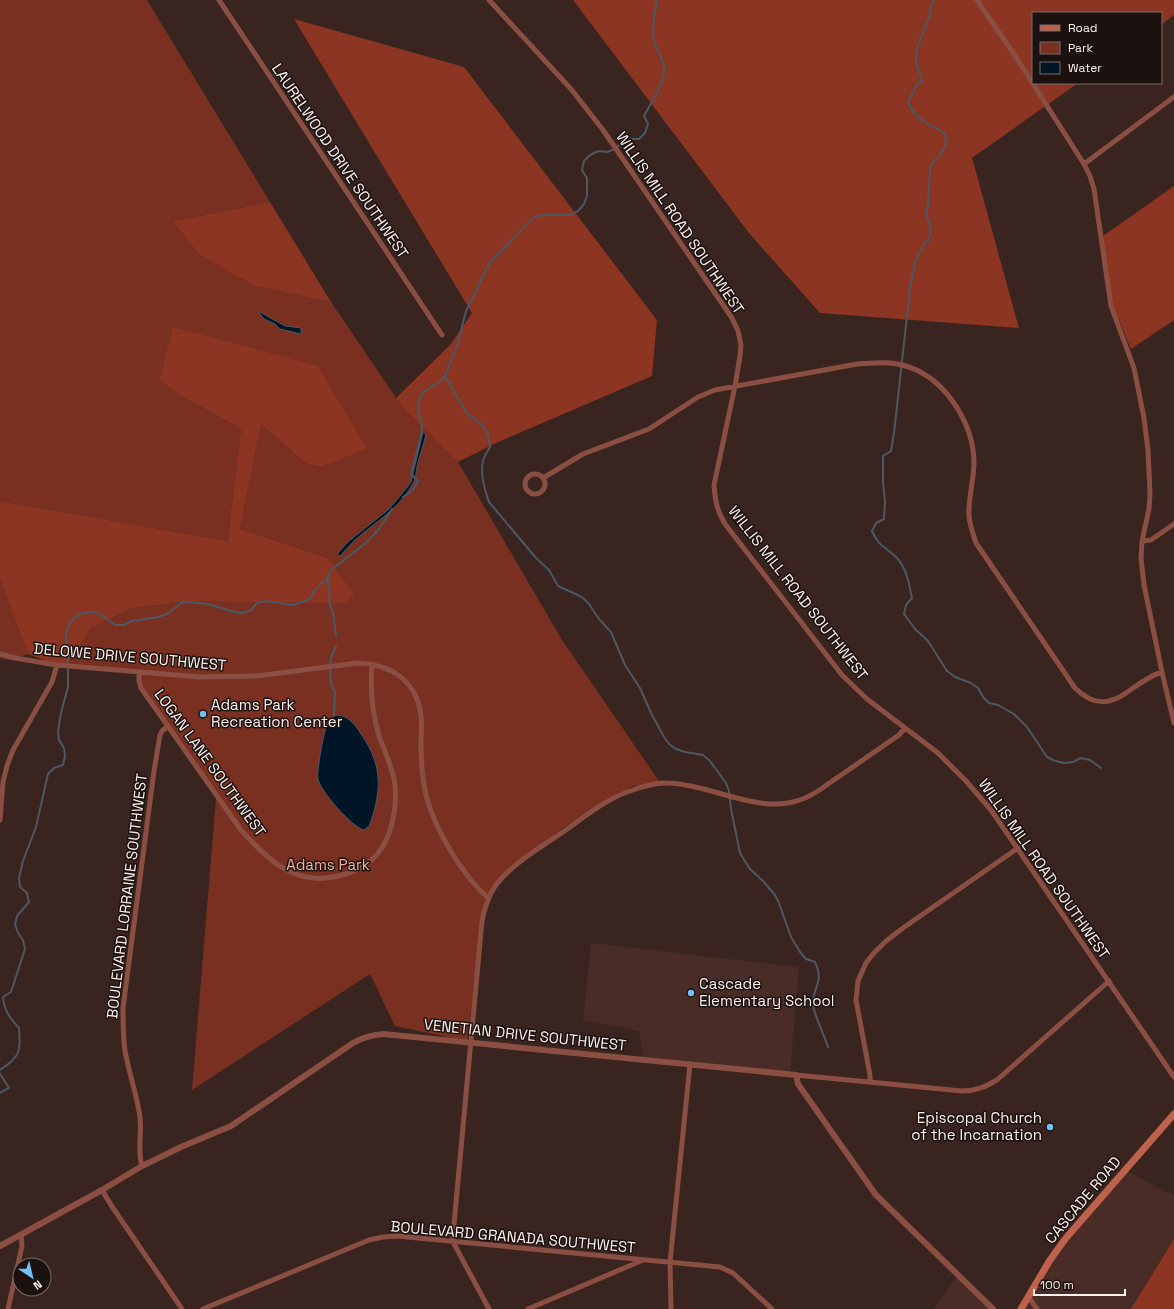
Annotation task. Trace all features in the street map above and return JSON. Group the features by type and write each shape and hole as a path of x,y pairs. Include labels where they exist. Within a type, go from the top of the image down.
{"main road":[{"name":"CASCADE ROAD","path":"1021,1309 1050,1260 1066,1238 1174,1114"}],"street":[{"name":"LAURELWOOD DRIVE SOUTHWEST","path":"219,0 442,335"},
{"name":"WILLIS MILL ROAD SOUTHWEST","path":"489,0 571,89 603,130 732,318 738,331 741,345 735,386 714,485 715,501 719,515 842,675 867,699 938,753 966,780 991,810 1174,1077"},
{"path":"977,0 1032,82"},
{"path":"1033,84 1084,164 1090,176 1094,189 1111,306 1134,368 1144,418 1148,450 1150,494 1149,509 1142,541 1141,558 1144,585 1174,723"},
{"path":"1084,164 1174,97"},
{"path":"543,478 584,454 648,429 698,397 715,390 857,364 891,363 905,366 928,376 939,385 949,397 963,419 970,436 973,450 974,463 969,516 971,530 976,543 1075,688 1082,695 1090,699 1100,702 1109,701 1122,696 1153,675 1162,672"},
{"path":"536,474 543,478 545,486 540,493 534,494 526,490 524,482 527,477 536,474"},
{"path":"1142,541 1151,540 1174,524"},
{"name":"DELOWE DRIVE SOUTHWEST","path":"0,654 57,665 200,678 257,676 357,663 385,667 398,674 408,683 416,695 420,706 422,717 421,757 423,777 431,811 439,830 449,848 478,889 488,898"},
{"name":"LOGAN LANE SOUTHWEST","path":"139,672 141,688 241,830 255,846 269,859 287,871 306,878 324,879 343,876 364,866 382,849 390,829 395,809 396,794 394,778 379,735 373,706 371,683 372,664"},
{"path":"0,820 3,782 7,766 13,750 52,682 57,665"},
{"name":"BOULEVARD LORRAINE SOUTHWEST","path":"142,1166 139,1156 141,1135 140,1117 125,1050 123,1008 155,764 160,735 168,726"},
{"path":"489,1309 453,1242 452,1235 482,921 488,898 500,881 520,862 601,806 628,791 651,785 676,784 691,786 761,804 776,805 792,803 818,791 899,735 905,728"},
{"path":"0,765 7,766"},
{"path":"870,1082 856,1000 858,981 866,963 886,941 903,928 1018,848"},
{"path":"993,1309 876,1195 798,1084 796,1075 962,1091 972,1091 984,1088 997,1080 1109,981"},
{"name":"VENETIAN DRIVE SOUTHWEST","path":"0,1246 102,1190 142,1166 181,1147 232,1126 353,1043 364,1037 373,1035 383,1034 796,1075"},
{"path":"671,1309 670,1262 690,1064"},
{"path":"102,1190 182,1309"},
{"path":"8,1309 22,1246 21,1234"},
{"name":"BOULEVARD GRANADA SOUTHWEST","path":"203,1309 369,1240 397,1236 670,1262 727,1269 733,1272 772,1309"},
{"path":"528,1309 644,1260"},
{"path":"1028,1296 1037,1309"}],"shaded area":[{"path":"573,0 1174,0 1174,15 1162,24 1162,12 1032,12 1032,84 1077,84 972,158 1019,328 820,313 749,233"},
{"path":"294,19 464,67 657,320 652,376 496,443 458,462 403,408 396,398 451,344 472,313"},
{"path":"1174,186 1174,320 1131,349 1109,296 1103,236"},
{"path":"270,202 331,302 255,286 199,254 173,221"},
{"path":"173,327 318,366 367,449 321,467 305,463 261,424 240,529 328,558 354,595 346,603 192,601 132,608 91,628 65,668 28,654 0,580 0,501 228,541 241,429 178,394 160,379"},
{"name":"Cascade Elementary School","path":"591,943 799,967 790,1075 644,1062 639,1031 583,1020"},
{"path":"1125,1170 1174,1196 1174,1239 1131,1309 1023,1309 1041,1272"},
{"path":"1174,1239 1174,1309 1131,1309"},
{"path":"958,1274 996,1309 934,1309"}],"green space":[{"name":"Adams Park","path":"0,0 147,0 270,202 173,221 255,286 331,302 403,408 458,462 562,640 661,784 633,786 563,828 503,878 485,899 467,1041 395,1026 370,974 192,1090 216,798 143,692 137,673 65,668 91,628 132,608 192,601 328,558 240,529 261,424 305,463 321,467 366,449 178,394 241,429 228,541 0,501"},
{"path":"0,580 28,654 11,660 0,658"}],"water":[{"path":"258,311 285,326 301,328 301,334 280,329 275,324 264,319"},
{"path":"423,432 426,434 415,478 407,494 394,508 355,540 340,556 337,554 349,541 389,509 411,482"},
{"path":"337,715 347,718 353,723 366,741 375,761 378,791 370,824 364,830 352,823 345,816 324,792 318,779 319,761 326,729 331,719"}],"waterway":[{"path":"403,497 413,490 418,481 411,474 422,427 418,409 419,400 423,392 439,382 445,376 457,346 466,311 490,262 534,217 543,215 570,215 578,211 584,204 587,196 587,178 582,170 584,161 590,155 598,151 607,152 615,149 621,143 630,139 639,139 645,133 648,124 644,116 657,92 664,73 664,67 653,36 657,0"},
{"path":"934,0 916,54 916,63 922,80 916,86 908,102 917,116 943,132 946,137 945,146 941,154 930,168 928,205 926,213 931,231 929,239 923,246 915,262 910,289 894,433 891,451 883,456 885,501 884,519 876,523 872,531 878,541 900,562 909,582 912,598 906,605 904,614 915,629 928,641 947,671 955,677 971,683 978,688 983,697 989,703 998,705 1014,714 1027,727 1047,757 1064,763 1073,762 1081,758 1090,760 1101,768"},
{"path":"445,376 468,414 482,425 488,434 490,447 485,455 482,471 489,502 536,558 549,570 558,586 582,597 611,632 625,665 640,688 651,713 669,744 676,749 685,752 703,755 710,761 726,783 729,791 740,853 750,869 775,895 791,937 800,952 806,959 815,962 818,969 819,975 813,1005 828,1047"},
{"path":"0,1070 12,1061 18,1053 20,1043 19,1028 8,1014 3,997 11,992 25,949 23,940 18,933 15,924 17,916 29,902 27,893 20,887 19,878 23,861 36,827 48,774 54,768 63,765 65,756 64,748 59,740 58,731 68,687 66,633 69,624 75,617 83,613 91,612 100,614 115,625 124,625 132,621 167,614 181,603 190,602 208,604 234,612 243,613 251,610 257,603 266,601 293,605 310,599 314,591 327,578 331,570 367,542 379,529 392,509"},
{"path":"327,578 336,636"},
{"path":"334,716 335,692 331,684 330,666 331,657 336,646"},
{"path":"0,1074 9,1088 0,1093"}],"place":[{"name":"Adams Park Recreation Center","path":"203,714"},
{"name":"Cascade Elementary School","path":"691,993"},
{"name":"Episcopal Church of the Incarnation","path":"1050,1127"}]}
